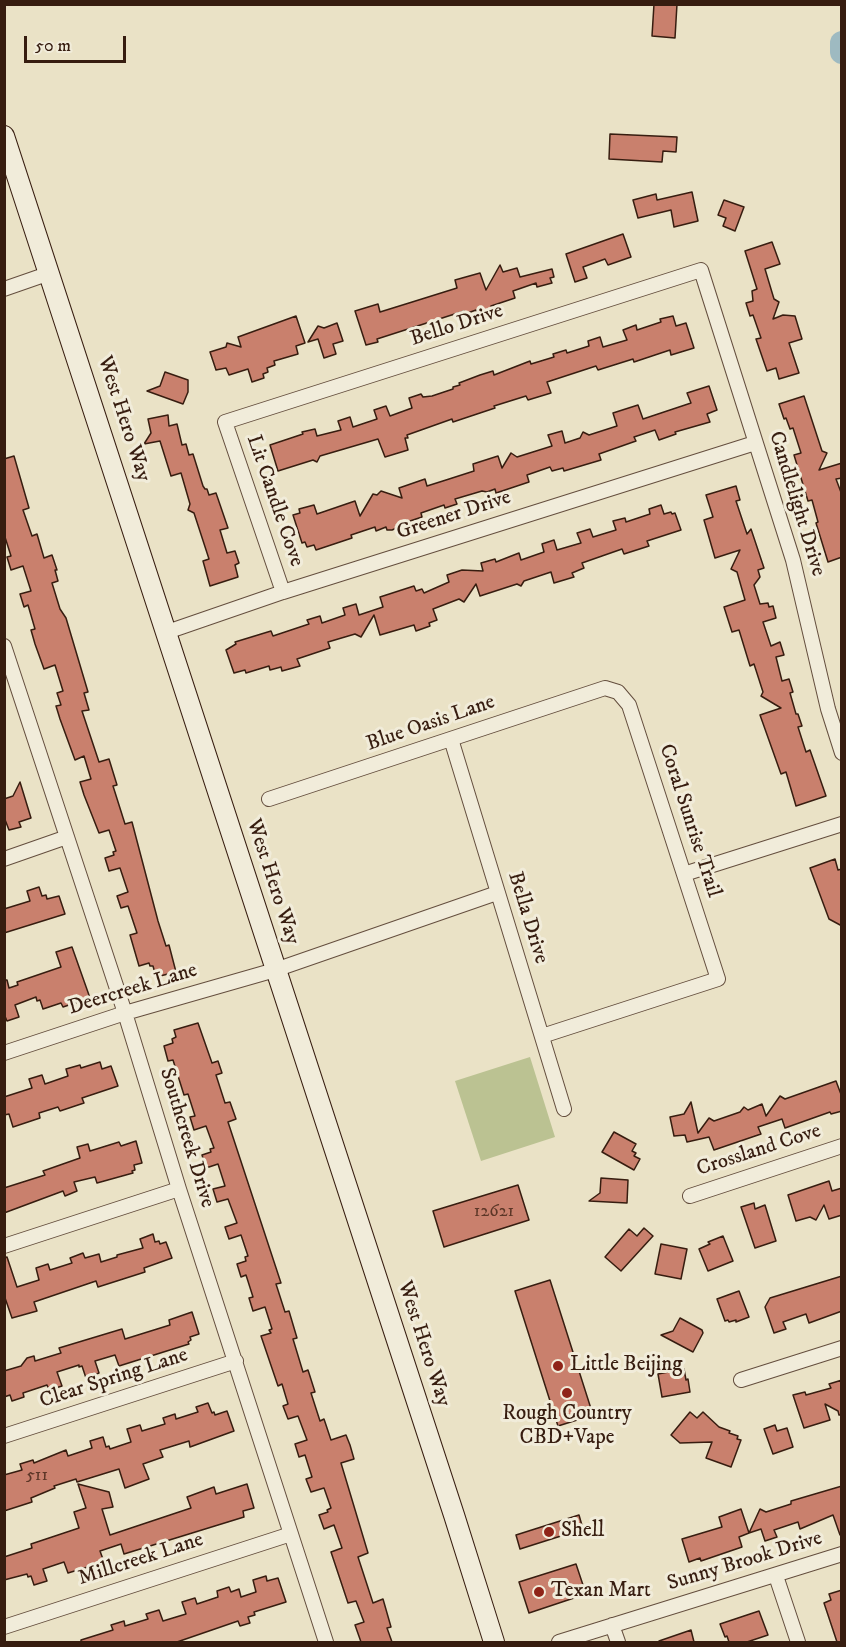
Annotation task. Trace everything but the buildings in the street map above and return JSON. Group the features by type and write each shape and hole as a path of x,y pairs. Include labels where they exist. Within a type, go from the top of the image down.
{"main road":[{"name":"West Hero Way","path":"4,136 494,1642"}],"street":[{"name":"Bello Drive","path":"225,422 701,270"},
{"name":"Candlelight Drive","path":"701,270 793,560 825,699 842,753"},
{"path":"4,289 50,273"},
{"name":"Lit Candle Cove","path":"225,422 283,592"},
{"name":"Greener Drive","path":"167,632 283,592 755,443"},
{"name":"Southcreek Drive","path":"4,646 8,668 125,1013 179,1188 326,1642"},
{"name":"Blue Oasis Lane","path":"269,799 605,688"},
{"name":"Coral Sunrise Trail","path":"542,1036 718,979 629,705 618,693 605,688"},
{"name":"Bella Drive","path":"451,740 564,1109"},
{"path":"684,874 842,824"},
{"path":"4,859 67,837"},
{"name":"Deercreek Lane","path":"4,1053 125,1013 275,970 497,893"},
{"name":"Crossland Cove","path":"690,1196 842,1146"},
{"path":"4,1246 179,1188"},
{"path":"741,1380 842,1348"},
{"name":"Clear Spring Lane","path":"4,1436 236,1361"},
{"name":"Millcreek Lane","path":"4,1627 291,1534"},
{"name":"Sunny Brook Drive","path":"559,1642 842,1554"},
{"path":"776,1576 798,1642"},
{"path":"612,1625 618,1642"}],"green space":[{"path":"530,1057 555,1137 481,1161 455,1081"}],"waterway":[{"path":"842,43 842,52"}],"place":[{"name":"Little Beijing","path":"558,1366"},
{"name":"Rough Country CBD+Vape","path":"567,1393"},
{"name":"Shell","path":"549,1532"},
{"name":"Texan Mart","path":"539,1592"}]}
